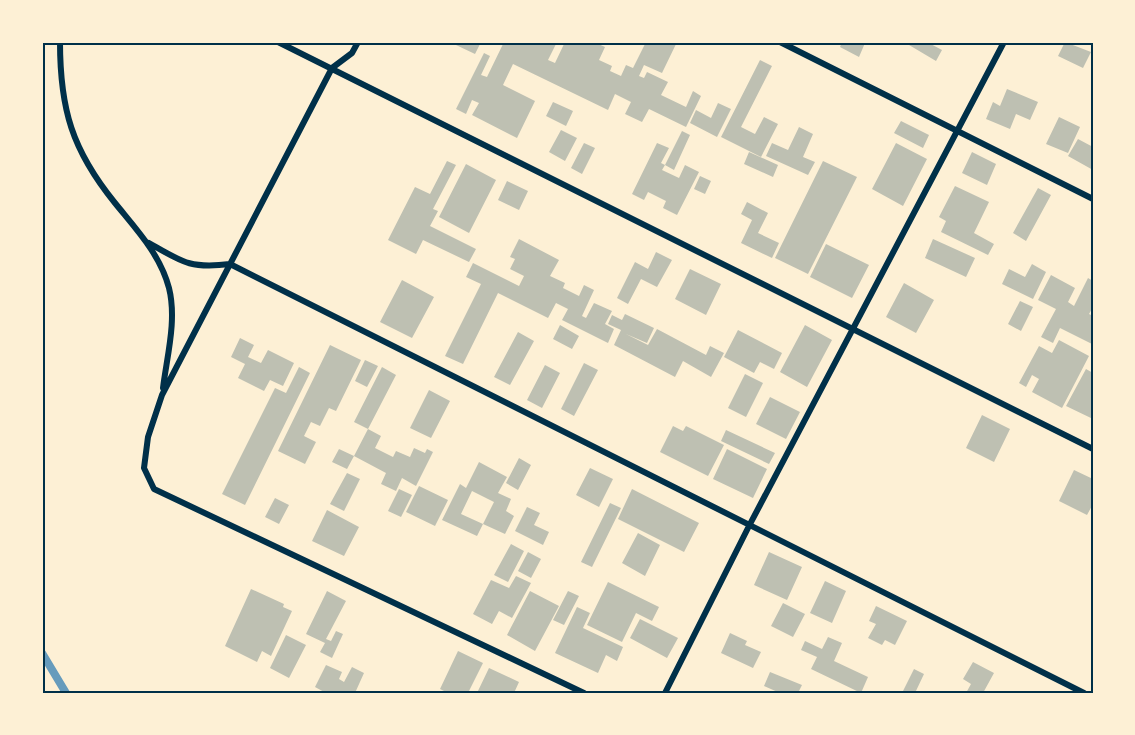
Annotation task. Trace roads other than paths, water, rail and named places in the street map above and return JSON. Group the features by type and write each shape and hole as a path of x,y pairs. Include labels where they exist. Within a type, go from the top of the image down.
{"street":[{"path":"60,42 63,104 70,132 113,201 149,243 169,288 171,324 162,395"},
{"path":"278,42 1093,449"},
{"path":"358,42 352,53 332,68 162,395 147,437 144,468 154,489 584,693"},
{"path":"780,42 1093,199"},
{"path":"665,693 748,525 1004,42"},
{"path":"149,243 189,265 208,267 230,264 1084,693"}],"waterway":[{"path":"42,653 66,693"}]}
